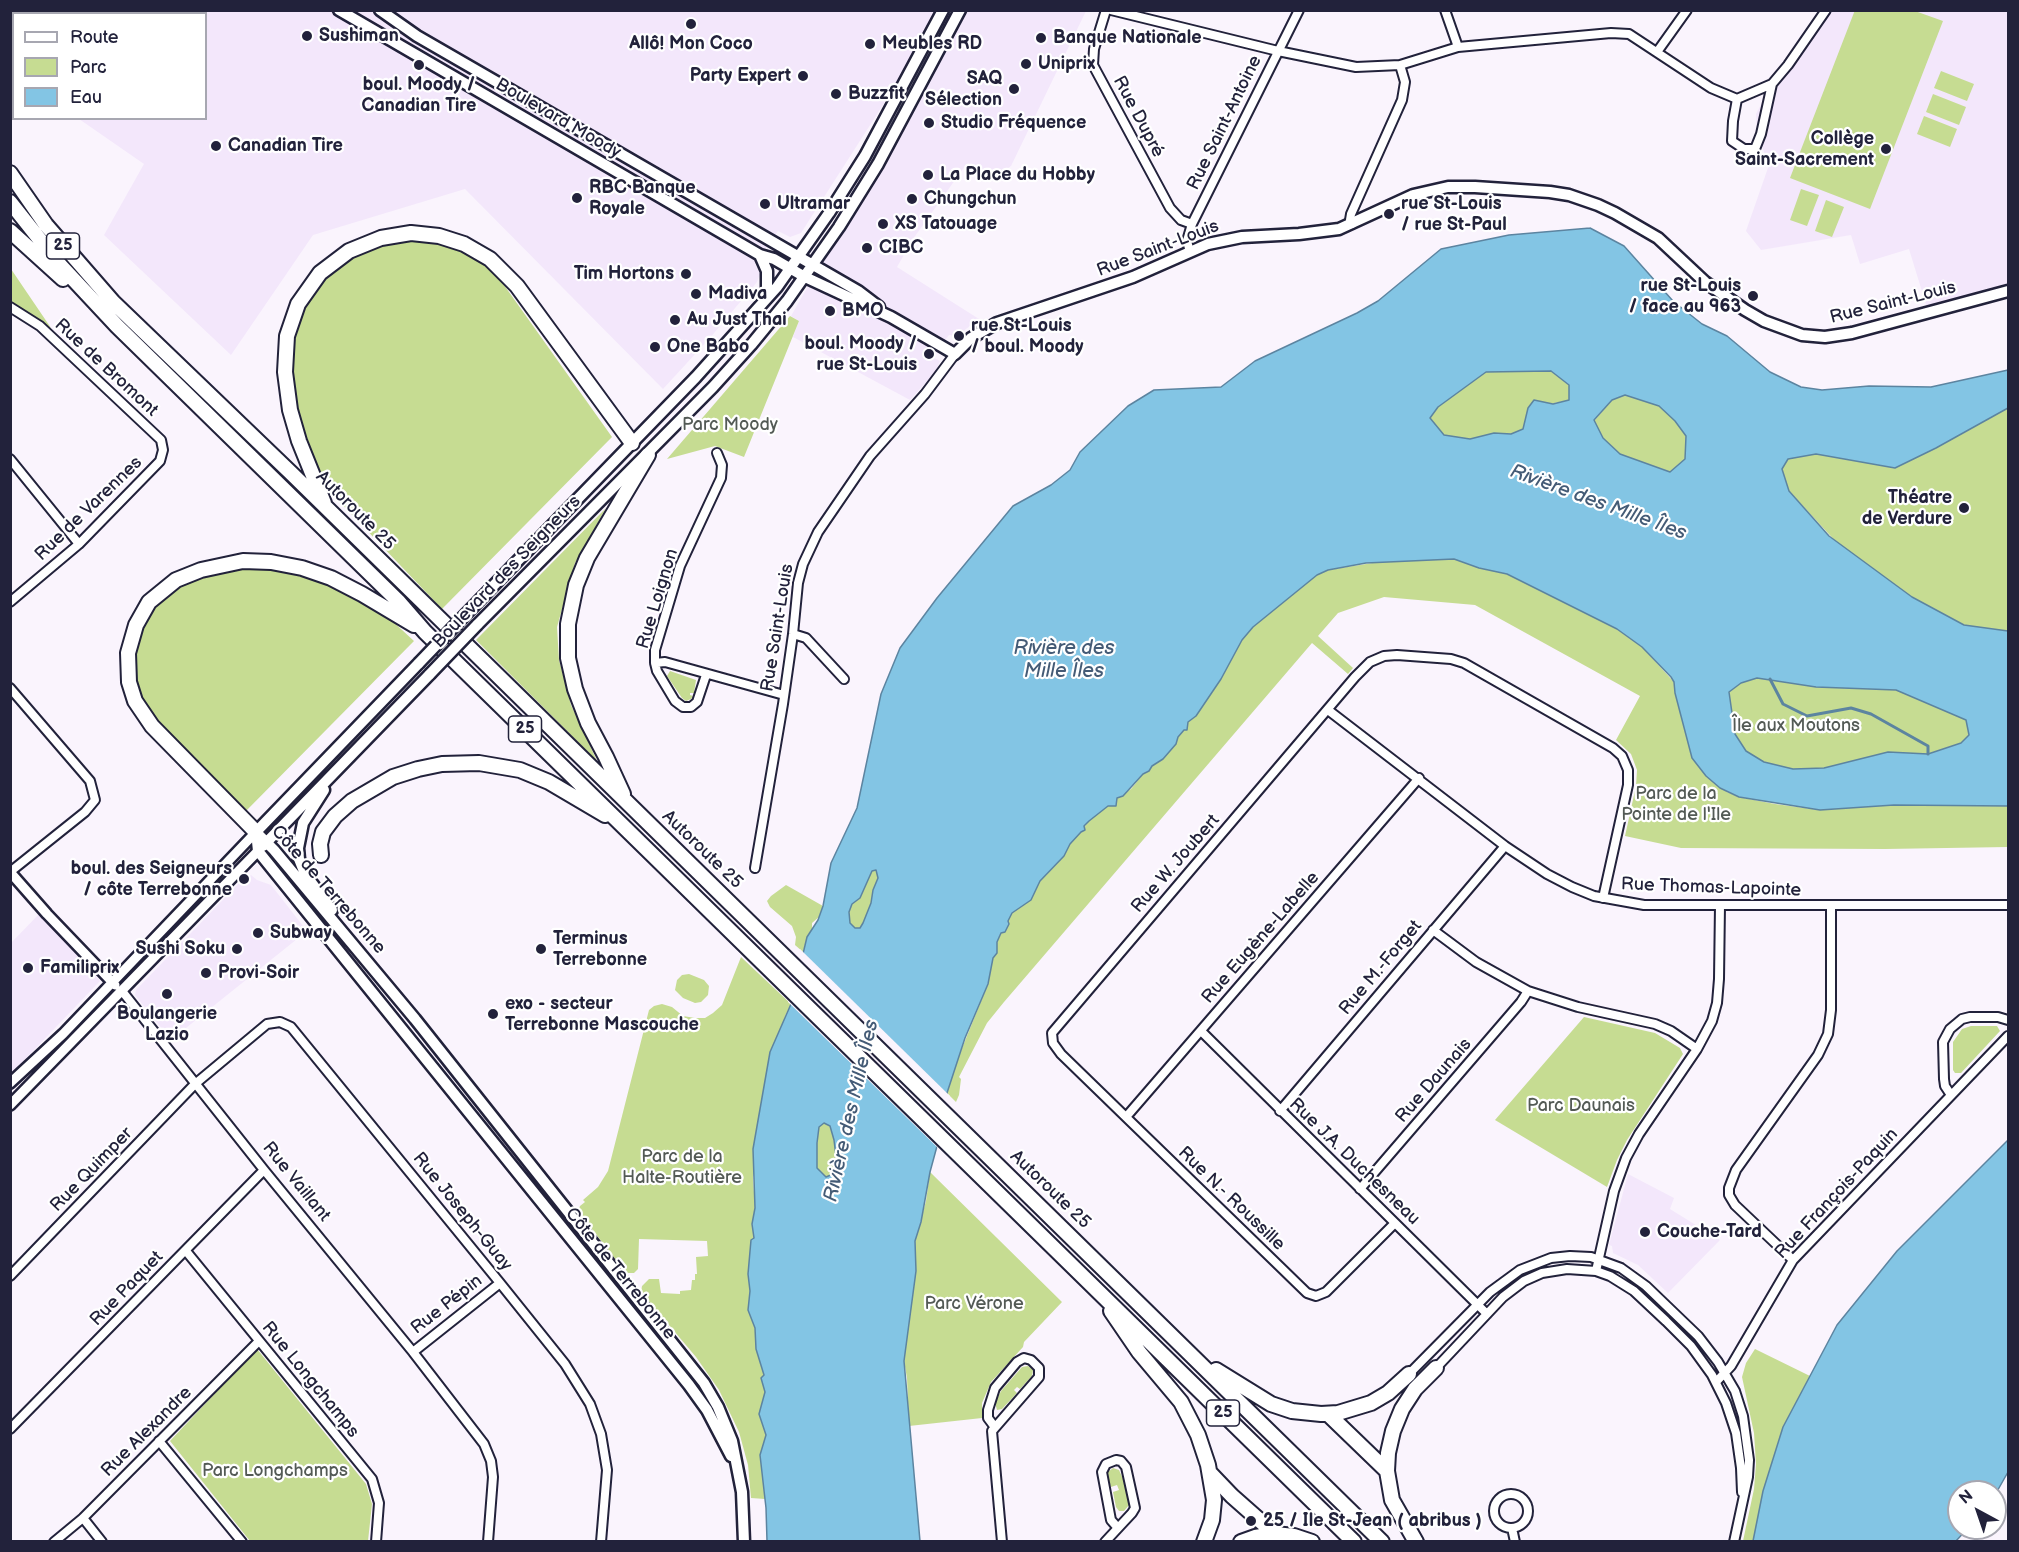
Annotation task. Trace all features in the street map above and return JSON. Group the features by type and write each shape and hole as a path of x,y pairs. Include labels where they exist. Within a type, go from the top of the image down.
{"highway":[{"name":"Autoroute 25","path":"10,173 50,230 108,297 788,959 1382,1542"},
{"name":"Autoroute 25","path":"10,202 60,265 117,326 399,602 425,632 1354,1542"},
{"path":"10,231 117,326"},
{"path":"326,508 298,441 290,410 285,372 287,336 301,299 320,273 349,251 381,238 411,233 439,236 473,248 497,265 517,286 632,443"},
{"path":"626,802 578,700 571,677 567,636 571,606 587,558 648,455"},
{"path":"256,832 157,731 145,718 135,701 129,682 128,653 136,625 149,602 176,580 201,570 232,563 271,562 302,568 340,582 425,632"},
{"path":"321,855 322,832 352,801 393,777 448,763 503,766 530,774 557,786 625,827"},
{"path":"1092,1284 1139,1352 1186,1410 1198,1435 1210,1473 1213,1508 1204,1542"},
{"path":"1192,1354 1271,1404 1298,1412 1328,1414 1358,1408 1377,1400 1409,1374"},
{"path":"1416,1542 1392,1500 1387,1471 1389,1445 1398,1416 1411,1395 1436,1368"},
{"path":"1328,1414 1387,1471"},
{"path":"1210,1473 1275,1534"},
{"path":"1241,1542 1275,1534 1294,1536 1312,1542"}],"main road":[{"name":"Boulevard Moody","path":"339,10 760,255 774,259 805,277 891,316 956,354"},
{"name":"Boulevard Moody","path":"380,10 425,40 858,291 891,316"},
{"name":"Boulevard des Seigneurs","path":"256,832 708,365 766,296 777,287 799,258 865,156 943,10"},
{"name":"Boulevard des Seigneurs","path":"258,851 614,485 648,455 751,345 805,277 878,164 960,10"},
{"name":"Rue Saint-Louis","path":"956,354 970,338 1026,311 1133,278 1222,240 1316,233 1339,229 1413,195 1440,188 1475,187 1569,195 1616,213 1654,236 1711,286 1745,310 1776,326 1808,336 1825,337 1852,333 2008,291"},
{"path":"760,255 767,272 766,296"},
{"path":"334,774 303,823 298,841 299,859 305,874 361,953"},
{"name":"Côte de Terrebonne","path":"256,832 361,953 556,1195 574,1221 709,1391 730,1435 744,1511 744,1542"},
{"name":"Côte de Terrebonne","path":"256,832 258,851 698,1397 736,1467"},
{"path":"616,1295 627,1287"}],"street":[{"name":"Rue Dupré","path":"1106,10 1094,49 1093,65 1170,208 1181,220 1192,224"},
{"path":"1111,10 1278,51 1356,67 1400,65 1458,47 1611,33 1629,34 1711,88 1737,99 1772,84"},
{"name":"Rue Saint-Antoine","path":"1190,252 1186,241 1192,224 1299,10"},
{"path":"1445,10 1458,47"},
{"path":"1658,52 1687,10"},
{"path":"1737,99 1732,141 1744,149 1755,149 1761,134 1772,84 1826,10"},
{"path":"1352,224 1351,214 1402,100 1405,82 1400,65"},
{"name":"Rue de Bromont","path":"10,307 40,326 161,440 163,450 160,461"},
{"name":"Rue Saint-Louis","path":"755,868 794,634 801,569 818,531 870,456 925,394 956,354"},
{"name":"Rue Loignon","path":"717,453 722,465 721,478 680,566 655,650 655,663 665,662 784,695"},
{"name":"Rue de Varennes","path":"10,602 79,544 160,461"},
{"path":"11,462 79,544"},
{"path":"794,634 806,638 844,679"},
{"name":"Rue W. Joubert","path":"1052,1041 1054,1030 1363,669 1376,658 1396,655 1451,659 1464,663 1613,748 1623,758 1629,777 1603,898"},
{"path":"655,663 657,671 675,701 683,707 691,707 697,702 706,675"},
{"path":"10,688 90,781 95,800 85,812 10,872"},
{"name":"Rue Thomas-Lapointe","path":"1328,710 1505,846 1560,881 1603,898 1644,904 2008,905"},
{"name":"Rue Eugène-Labelle","path":"1126,1117 1419,778"},
{"name":"Boulevard des Seigneurs","path":"10,1083 63,1034 256,832"},
{"name":"Rue M.-Forget","path":"1280,1111 1505,846"},
{"name":"Boulevard des Seigneurs","path":"10,1106 258,851"},
{"name":"Rue Vaillant","path":"10,872 122,992 413,1352 484,1444 494,1477 488,1542"},
{"path":"1596,1271 1614,1191 1626,1158 1639,1134 1697,1049 1709,1027 1717,1003 1720,905"},
{"path":"1793,1260 1735,1205 1729,1195 1729,1186 1736,1170 1818,1055 1828,1034 1831,1010 1831,905"},
{"path":"1433,930 1476,962 1528,991 1560,1003 1655,1024 1671,1031 1697,1049"},
{"name":"Rue Daunais","path":"1360,1189 1528,991"},
{"path":"1951,1095 1944,1083 1943,1069 1943,1042 1950,1029 1966,1018 1998,1017 2008,1020"},
{"name":"Rue Joseph-Guay","path":"195,1084 267,1024 280,1022 291,1027 565,1364 590,1404 601,1434 607,1470 601,1542"},
{"name":"Rue J.A. Duchesneau","path":"1201,1031 1487,1314"},
{"path":"63,1034 72,1043"},
{"name":"Rue François-Paquin","path":"1716,1382 1726,1373 1793,1260 2008,1036"},
{"name":"Rue N.- Roussille","path":"1052,1041 1061,1054 1309,1295 1316,1296 1326,1292 1395,1223"},
{"name":"Rue Quimper","path":"10,1276 195,1084"},
{"name":"Rue Paquet","path":"10,1429 264,1170"},
{"name":"Rue Longchamps","path":"186,1251 372,1479 379,1503 376,1542"},
{"path":"1409,1374 1508,1277 1535,1263 1570,1256 1598,1259 1627,1271 1649,1288 1698,1336 1726,1373 1743,1416 1749,1451 1748,1477 1734,1542"},
{"path":"1436,1368 1510,1291 1534,1276 1567,1269 1596,1271 1616,1279 1640,1297 1691,1346 1716,1382 1736,1433 1741,1468 1741,1506"},
{"name":"Rue Pépin","path":"413,1352 500,1283"},
{"name":"Rue Alexandre","path":"54,1542 83,1518 258,1342"},
{"path":"994,1426 988,1418 994,1388 1017,1362 1024,1358 1031,1360 1039,1368 1039,1377 994,1426 991,1435 1002,1542"},
{"path":"159,1441 243,1542"},
{"path":"1105,1542 1134,1511 1135,1504 1126,1467 1121,1461 1116,1460 1106,1464 1101,1472 1111,1520 1118,1528"},
{"path":"1509,1495 1524,1500 1528,1510 1526,1520 1518,1527 1512,1528 1501,1525 1495,1516 1496,1504 1504,1496 1509,1495"},
{"path":"83,1518 102,1542"},
{"path":"1512,1528 1515,1542"}],"shaded area":[{"path":"11,11 943,11 801,233 790,237 778,231 755,264 760,274 757,282 663,389 465,189 313,235 231,355 104,235 144,164 80,120 207,120 207,12 12,12 11,70"},
{"path":"961,11 1086,11 1011,166 996,177 965,166 913,239 897,267 979,319 957,336 949,335 932,357 940,361 936,371 910,400 793,337 799,321 791,316 878,164"},
{"name":"Collège Saint-Sacrement","path":"1826,11 2008,11 2008,288 1928,311 1909,249 1860,264 1851,235 1761,250 1746,231 1769,165 1757,133 1756,114 1772,84"},
{"path":"251,875 271,885 307,931 171,1040 135,995 136,990 243,879 245,881"},
{"path":"41,912 100,981 11,1074 11,943"},
{"path":"1628,1174 1674,1198 1670,1209 1720,1240 1668,1293 1638,1265 1613,1253 1612,1246 1609,1245"}],"green space":[{"path":"1855,10 1915,11 1943,21 1870,209 1790,178"},
{"path":"1941,71 1974,84 1967,101 1934,88"},
{"path":"1933,94 1966,107 1959,125 1926,112"},
{"path":"1924,116 1957,129 1950,147 1917,134"},
{"path":"1801,189 1819,195 1807,226 1790,220"},
{"path":"1826,200 1844,207 1832,237 1815,231"},
{"path":"401,240 429,240 455,246 478,259 499,278 612,437 442,609 335,497 316,464 301,423 292,384 293,350 299,322 308,303 326,278 347,261 372,247"},
{"path":"11,269 51,328 11,303"},
{"name":"Parc Moody","path":"790,316 799,321 744,457 715,446 667,459"},
{"path":"1551,371 1569,385 1570,400 1528,408 1523,430 1511,434 1494,433 1470,439 1444,435 1430,418 1438,406 1486,372"},
{"path":"1625,395 1659,406 1675,421 1686,436 1685,459 1670,472 1620,454 1603,438 1594,421 1612,400"},
{"path":"2008,408 2008,631 1964,625 1912,597 1838,544 1789,491 1782,469 1788,459 1816,454 1895,468"},
{"path":"606,508 575,563 557,627 559,660 571,705 597,761 476,640"},
{"name":"Parc de la Pointe de l'Ile","path":"1454,559 1479,568 1507,574 1617,629 1642,647 1674,682 1692,758 1706,776 1727,792 1739,797 1775,804 1820,810 1894,805 2008,806 2008,847 1681,848 1625,836 1636,786 1637,770 1631,754 1616,740 1640,696 1475,605 1384,597 1338,613 1318,636 1353,668 1348,674 1312,643 1004,1002 987,1023 959,1077 961,1079 956,1102 947,1093 956,1063 988,984 993,958 997,953 997,942 1011,913 1031,900 1040,881 1064,856 1070,844 1089,821 1131,789 1143,774 1163,759 1176,744 1178,737 1188,722 1196,716 1221,679 1242,640 1253,627 1293,593 1317,575 1328,570 1385,561"},
{"path":"221,569 272,569 322,582 388,617 414,641 244,813 154,717 135,679 134,656 142,624 150,610 167,593 194,577"},
{"path":"670,671 696,680 694,693 690,693 693,696 691,699 686,701 682,698 667,676"},
{"name":"Île aux Moutons","path":"1757,678 1816,687 1896,690 1966,720 1969,735 1961,743 1928,754 1888,752 1824,768 1793,769 1764,762 1746,751 1735,734 1729,692 1741,683"},
{"path":"876,870 878,878 871,903 860,928 855,928 850,923 849,912 852,904 860,898 872,871"},
{"path":"786,885 823,906 819,917 812,923 803,952 795,945 796,937 792,926 770,907 767,901"},
{"name":"Parc de la Halte-Routière","path":"741,957 791,1004 785,1016 753,1177 754,1238 748,1274 750,1291 748,1310 755,1328 756,1349 764,1375 761,1378 765,1392 759,1414 766,1435 760,1455 765,1499 751,1498 748,1465 739,1432 719,1390 696,1357 641,1292 642,1286 649,1279 659,1279 661,1293 680,1294 680,1291 691,1290 692,1280 695,1280 695,1274 697,1274 696,1257 708,1256 707,1241 639,1239 638,1269 634,1273 626,1273 578,1211 585,1202 583,1200 598,1187 608,1171 649,1010 662,1004 672,1007 683,1016 705,1018 722,1005"},
{"path":"689,974 704,980 709,986 708,995 701,1002 695,1003 683,998 675,990 677,980 682,975"},
{"name":"Parc Daunais","path":"1584,1017 1655,1033 1680,1048 1683,1054 1627,1140 1607,1187 1495,1120"},
{"path":"1971,1026 1997,1026 2000,1031 1961,1073 1955,1073 1953,1070 1953,1042 1962,1029"},
{"path":"824,1123 830,1126 837,1165 833,1174 826,1177 817,1168 819,1127"},
{"name":"Parc Vérone","path":"930,1172 1062,1302 1024,1342 1023,1347 991,1382 982,1403 982,1418 909,1426 904,1361 916,1271 915,1241 926,1201"},
{"name":"Parc Longchamps","path":"257,1349 366,1484 372,1504 368,1541 250,1541 170,1441"},
{"path":"1755,1349 1810,1376 1783,1427 1763,1491 1753,1541 1743,1541 1754,1489 1756,1464 1754,1433 1742,1377 1746,1363"},
{"path":"1028,1366 1033,1370 1032,1376 1020,1389 1017,1387 1014,1390 1017,1393 1002,1409 997,1410 995,1403 1001,1391 1022,1367"},
{"path":"1113,1468 1119,1470 1123,1479 1129,1505 1124,1511 1119,1511 1116,1507 1113,1492 1119,1490 1117,1485 1111,1487 1108,1478 1108,1472"}],"water":[{"name":"Rivière des Mille Îles","path":"1590,228 1624,246 1673,301 1702,324 1727,336 1770,372 1801,387 1822,390 1869,386 1931,387 2008,370 2008,408 1895,468 1816,454 1788,459 1782,469 1789,491 1829,536 1912,597 1964,625 2008,631 2008,806 1894,805 1820,810 1739,797 1720,788 1706,776 1692,758 1671,677 1642,647 1617,629 1507,574 1479,568 1454,559 1366,563 1328,570 1317,575 1253,627 1242,640 1221,679 1196,716 1188,722 1187,730 1184,730 1178,737 1176,744 1123,796 1117,798 1116,806 1108,806 1084,826 1085,830 1070,844 1064,856 1040,881 1031,900 1012,913 1005,932 1001,933 997,942 997,953 993,958 988,984 965,1038 947,1093 946,1113 915,1241 916,1271 904,1361 920,1541 767,1541 760,1455 766,1435 759,1414 765,1392 761,1378 764,1375 756,1349 755,1328 748,1310 750,1291 748,1274 751,1240 754,1238 752,1224 755,1208 753,1149 770,1052 791,1004 807,937 818,920 823,906 831,863 857,808 881,694 900,648 937,598 1013,506 1051,485 1070,470 1080,452 1128,406 1154,390 1221,387 1255,361 1378,301 1441,249 1509,235","holes":["1551,371 1569,385 1569,400 1553,404 1534,400 1528,408 1523,429 1511,434 1494,433 1470,439 1444,435 1430,418 1438,407 1486,372","1625,395 1659,406 1675,421 1686,436 1685,459 1670,472 1620,454 1603,438 1594,420 1612,400","1757,678 1816,687 1896,690 1966,720 1969,735 1961,743 1928,754 1888,752 1824,768 1793,769 1764,762 1746,751 1735,734 1729,692 1741,683","876,870 878,878 871,903 860,928 855,928 850,923 849,912 852,904 860,898 872,871","824,1123 830,1126 837,1165 833,1174 826,1177 817,1168 819,1127"]},
{"path":"2008,1140 2008,1472 2003,1480 1947,1480 1947,1540 1956,1541 1753,1541 1763,1491 1783,1427 1837,1325 1897,1251"}],"pier":[{"path":"800,949 950,1096 940,1150 788,1002"}],"waterway":[{"path":"1770,679 1783,704 1807,716 1851,708 1871,714 1928,746 1928,754"}],"place":[{"name":"Allô! Mon Coco","path":"691,24"},
{"name":"Sushiman","path":"307,36"},
{"name":"Banque Nationale","path":"1041,38"},
{"name":"Meubles RD","path":"870,44"},
{"name":"Uniprix","path":"1026,64"},
{"name":"boul. Moody / Canadian Tire","path":"419,65"},
{"name":"Party Expert","path":"803,76"},
{"name":"SAQ Sélection","path":"1014,89"},
{"name":"Buzzfit","path":"836,94"},
{"name":"Studio Fréquence","path":"929,123"},
{"name":"Canadian Tire","path":"216,146"},
{"name":"Collège Saint-Sacrement","path":"1886,149"},
{"name":"La Place du Hobby","path":"928,175"},
{"name":"RBC Banque Royale","path":"577,198"},
{"name":"Chungchun","path":"912,199"},
{"name":"Ultramar","path":"765,204"},
{"name":"rue St-Louis / rue St-Paul","path":"1389,214"},
{"name":"XS Tatouage","path":"883,224"},
{"name":"CIBC","path":"867,248"},
{"name":"Tim Hortons","path":"686,274"},
{"name":"Madiva","path":"696,294"},
{"name":"rue St-Louis / face au 963","path":"1753,296"},
{"name":"BMO","path":"830,311"},
{"name":"Au Just Thai","path":"675,320"},
{"name":"rue St-Louis / boul. Moody","path":"959,336"},
{"name":"One Babo","path":"655,347"},
{"name":"boul. Moody / rue St-Louis","path":"929,354"},
{"name":"Théatre de Verdure","path":"1964,508"},
{"name":"boul. des Seigneurs / côte Terrebonne","path":"244,879"},
{"name":"Subway","path":"258,933"},
{"name":"Sushi Soku","path":"237,949"},
{"name":"Terminus Terrebonne","path":"541,949"},
{"name":"Familiprix","path":"28,968"},
{"name":"Provi-Soir","path":"206,973"},
{"name":"Boulangerie Lazio","path":"167,994"},
{"name":"exo - secteur Terrebonne Mascouche","path":"493,1014"},
{"name":"Couche-Tard","path":"1645,1232"},
{"name":"25 / Ile St-Jean ( abribus )","path":"1251,1521"}]}
